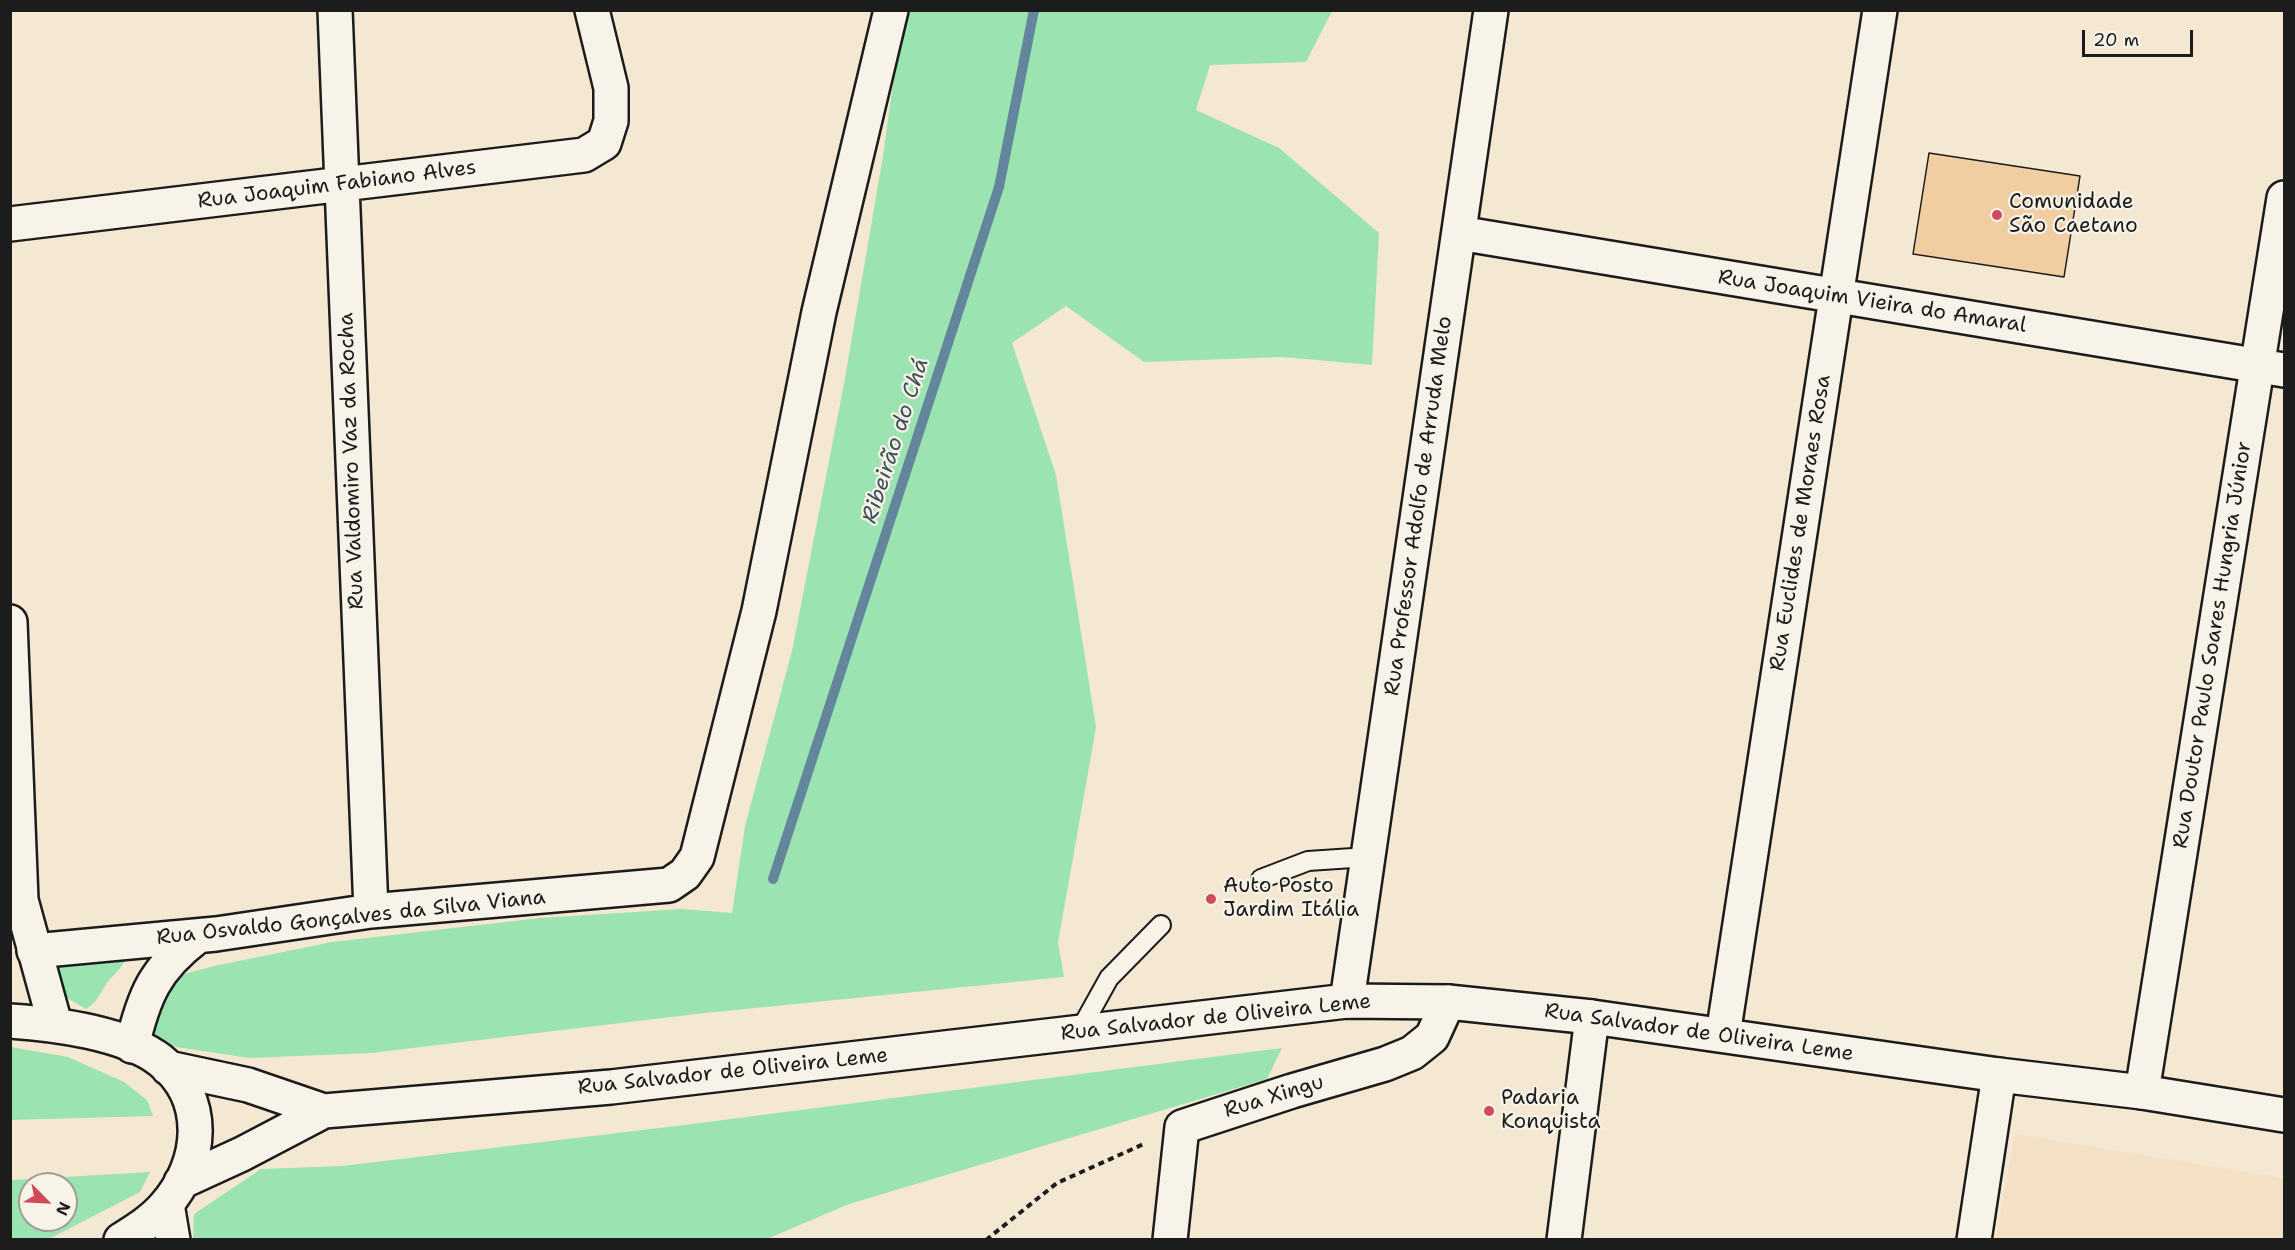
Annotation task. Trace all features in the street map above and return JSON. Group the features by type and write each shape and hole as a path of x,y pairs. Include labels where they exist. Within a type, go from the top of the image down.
{"street":[{"name":"Rua Valdomiro Vaz da Rocha","path":"335,10 371,911"},
{"name":"Rua Joaquim Fabiano Alves","path":"10,224 584,155 604,143 611,121 611,88 592,10"},
{"name":"Rua Osvaldo Gonçalves da Silva Viana","path":"34,951 197,937 371,911 669,885 685,874 697,857 759,611 819,312 891,10"},
{"name":"Rua Professor Adolfo de Arruda Melo","path":"1347,1001 1491,10"},
{"name":"Rua Euclides de Moraes Rosa","path":"1723,1035 1880,10"},
{"name":"Rua Doutor Paulo Soares Hungria Júnior","path":"2142,1092 2271,368 2284,198"},
{"name":"Rua Joaquim Vieira do Amaral","path":"1459,233 2271,368"},
{"path":"10,622 21,900 55,1024"},
{"path":"132,1046 142,1009 164,966 177,952 197,937"},
{"name":"Rua Salvador de Oliveira Leme","path":"324,1111 611,1087 1347,1001 1448,1002 1592,1017 1999,1075 2142,1092 2284,1115"},
{"name":"Rua Xingu","path":"1182,1127 1292,1090 1385,1064 1412,1053 1432,1037 1448,1002"},
{"path":"1564,1239 1592,1017"},
{"path":"10,1021 55,1024 116,1039 159,1059 185,1085 195,1120 193,1153 174,1193 173,1239"},
{"path":"168,1068 248,1085 324,1111"},
{"path":"1974,1239 1999,1075"},
{"path":"121,1239 138,1230 174,1193 324,1111"},
{"path":"1170,1239 1182,1127"}],"lane":[{"path":"1261,879 1308,861 1368,857"},
{"path":"1079,1032 1109,978 1161,925"}],"path":[{"path":"986,1239 1057,1184 1182,1127"}],"shaded area":[{"path":"2015,1134 2284,1178 2284,1239 1996,1239"}],"green space":[{"path":"903,11 1332,11 1306,62 1210,65 1196,110 1279,148 1379,233 1372,365 1283,357 1144,362 1066,306 1012,343 1056,475 1096,727 1058,943 1064,977 696,1014 371,1053 249,1058 163,1045 152,1031 152,1008 176,976 214,966 332,942 540,918 682,909 732,913 745,826 792,651 844,384 883,156"},
{"path":"117,956 126,959 97,999 86,1009 67,998 48,982 53,966"},
{"path":"11,1047 68,1057 124,1082 147,1100 153,1116 11,1120"},
{"path":"1282,1048 1267,1079 849,1204 767,1239 193,1239 194,1214 261,1169 342,1166 684,1125"},
{"path":"150,1172 140,1192 78,1224 78,1176"},
{"path":"11,1180 18,1180 18,1232 63,1232 49,1239 11,1239"}],"building":[{"name":"Comunidade São Caetano","path":"1929,153 2080,176 2064,277 1913,254"}],"waterway":[{"name":"Ribeirão do Chá","path":"773,879 999,187 1034,10"}],"place":[{"name":"Comunidade São Caetano","path":"1997,215"},
{"name":"Auto Posto Jardim Itália","path":"1211,899"},
{"name":"Padaria Konquista","path":"1489,1111"}]}
